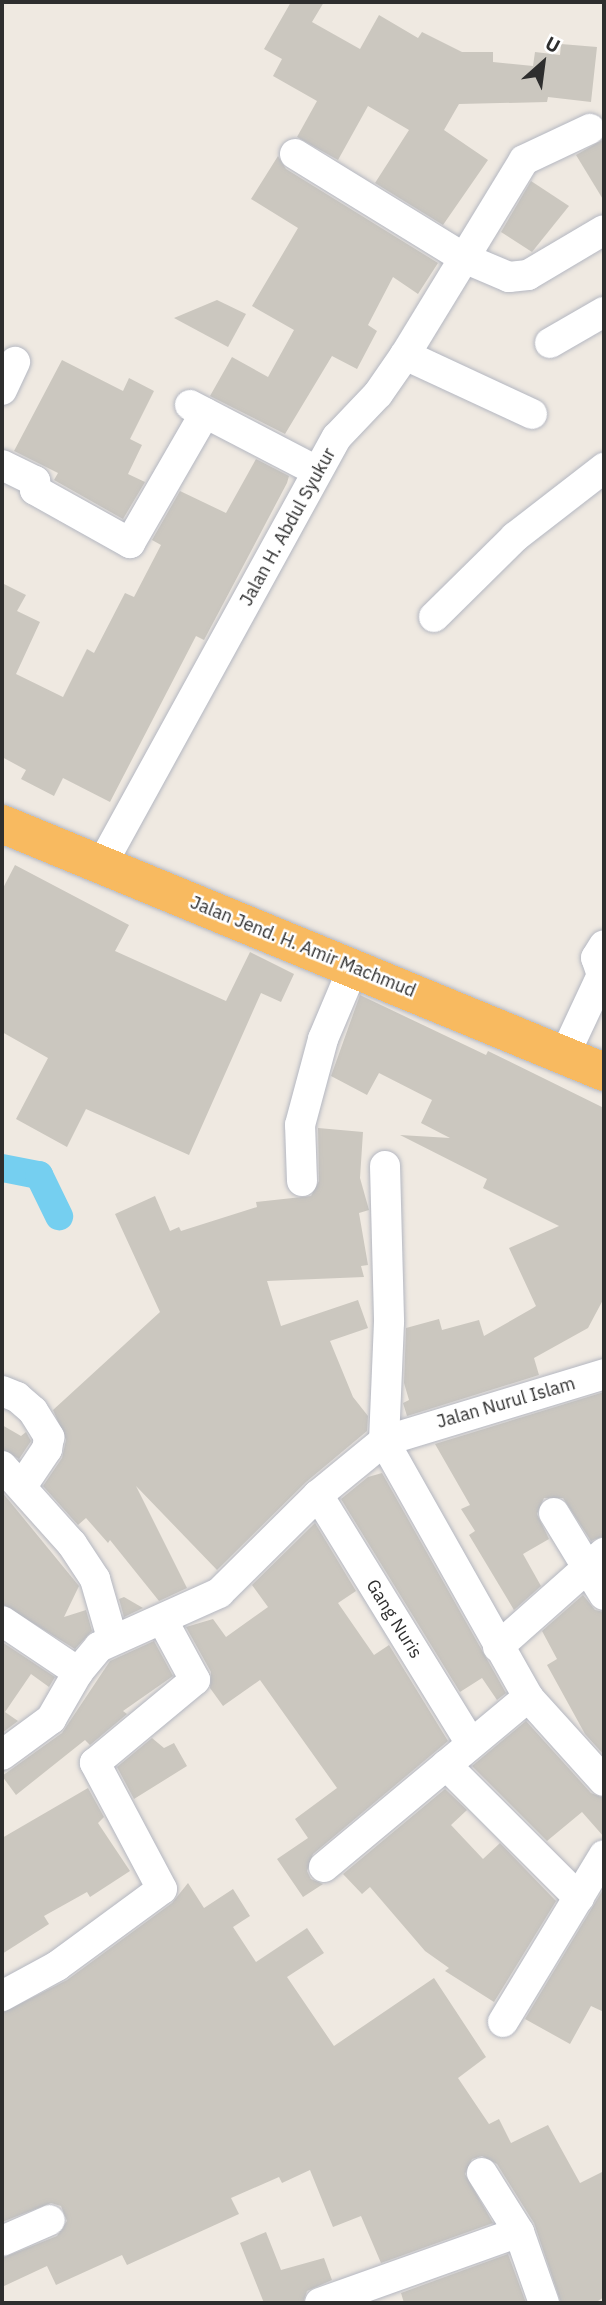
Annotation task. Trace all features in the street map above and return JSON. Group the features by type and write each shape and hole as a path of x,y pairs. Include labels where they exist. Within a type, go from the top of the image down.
{"highway":[{"name":"Jalan Jend. H. Amir Machmud","path":"2,824 604,1072"}],"street":[{"name":"Jalan H. Abdul Syukur","path":"102,864 337,437 378,394 405,355 524,160 590,129"},
{"path":"295,155 464,258 509,277 528,275 600,243"},
{"path":"550,343 604,312"},
{"path":"405,355 532,414"},
{"path":"2,390 15,362"},
{"path":"2,465 35,481 35,490 130,543 197,409 317,471"},
{"path":"434,617 515,537 604,468"},
{"path":"565,1054 602,975 596,958 604,945"},
{"path":"302,1181 300,1125 323,1039 353,968"},
{"path":"385,1166 389,1322 396,1436 498,1647 528,1697 604,1781"},
{"name":"Jalan Nurul Islam","path":"396,1436 604,1374"},
{"path":"2,1391 17,1396 33,1411 49,1437 47,1449 12,1476 72,1544 95,1579 111,1638"},
{"path":"2,1755 51,1719 78,1672 111,1638 163,1621 219,1593 317,1495 396,1436"},
{"name":"Gang Nuris","path":"317,1495 471,1744"},
{"path":"554,1513 595,1559 604,1595"},
{"path":"498,1647 595,1559"},
{"path":"2,1621 78,1672"},
{"path":"2,1996 57,1966 162,1889 95,1763 195,1680 163,1621"},
{"path":"324,1867 528,1697"},
{"path":"446,1765 579,1898"},
{"path":"503,2022 604,1855"},
{"path":"482,2173 519,2232 544,2303"},
{"path":"2,2241 50,2220"},
{"path":"320,2303 519,2232"}],"building":[{"path":"291,2 324,2 312,22 360,49 379,15 418,38 422,32 462,52 493,52 493,62 533,66 535,52 560,55 561,44 597,47 591,102 548,97 547,102 459,104 444,130 488,160 443,225 375,183 409,130 368,106 338,160 297,137 317,101 273,76 282,59 264,49"},
{"path":"604,139 604,201 576,155"},
{"path":"278,156 286,169 438,263 418,294 393,277 368,325 377,331 357,369 332,356 285,434 210,396 232,357 268,377 294,330 252,306 298,228 251,199"},
{"path":"531,181 569,206 532,252 501,232"},
{"path":"217,300 246,314 228,347 174,318"},
{"path":"62,360 123,391 129,378 154,391 130,439 142,445 128,474 145,482 123,519 54,480 58,473 14,451"},
{"path":"256,459 289,476 287,483 204,640 196,636 110,802 63,778 54,796 21,779 26,770 2,757 2,583 26,595 17,611 40,622 16,674 63,697 87,649 94,653 125,593 134,597 161,545 152,540 180,491 226,513"},
{"path":"15,865 129,925 115,951 226,1001 250,952 294,974 281,1002 261,993 189,1155 86,1109 67,1147 16,1119 48,1058 2,1032 2,890"},
{"path":"360,995 486,1055 488,1051 604,1108 604,1298 588,1328 534,1358 539,1375 407,1416 403,1403 409,1400 404,1383 406,1328 439,1319 442,1330 479,1320 484,1336 536,1306 509,1248 559,1226 483,1188 487,1179 400,1135 450,1138 421,1123 432,1100 379,1073 367,1095 331,1076"},
{"path":"318,1128 363,1132 360,1178 369,1210 359,1213 368,1265 361,1266 364,1277 267,1281 281,1326 358,1300 368,1328 330,1341 353,1397 368,1416 367,1431 306,1482 217,1570 136,1486 187,1588 159,1601 110,1540 108,1543 86,1518 78,1525 43,1486 62,1458 66,1440 53,1410 160,1312 115,1214 155,1196 170,1231 179,1227 181,1231 257,1207 256,1202 311,1196 319,1181"},
{"path":"604,1392 604,1536 591,1541 563,1498 544,1498 537,1514 549,1539 523,1554 541,1586 514,1610 469,1535 475,1531 461,1509 470,1505 435,1444"},
{"path":"2,1425 21,1436 26,1432 31,1441 19,1459 2,1449"},
{"path":"382,1473 506,1693 497,1700 482,1678 460,1692 341,1499 368,1477"},
{"path":"2,1492 79,1586 64,1617 86,1610 92,1631 75,1649 2,1604"},
{"path":"315,1523 356,1591 338,1603 374,1655 389,1645 448,1741 313,1854 307,1871 311,1879 323,1884 303,1897 277,1859 308,1838 295,1819 337,1788 260,1680 223,1706 210,1688 211,1672 186,1627 213,1619 226,1637 268,1607 252,1585"},
{"path":"583,1595 595,1610 604,1612 604,1755 585,1734 547,1665 557,1659 542,1631"},
{"path":"124,1597 143,1608 124,1617 119,1599"},
{"path":"154,1641 173,1676 123,1711 127,1714 90,1745 85,1740 16,1795 2,1776 62,1733 110,1661"},
{"path":"2,1642 55,1677 49,1687 31,1674 5,1712 18,1721 2,1733"},
{"path":"526,1721 591,1793 604,1798 604,1837 582,1812 547,1841 472,1766"},
{"path":"152,1738 164,1748 174,1743 187,1766 134,1799 117,1767"},
{"path":"88,1788 104,1817 98,1823 130,1871 90,1897 87,1892 44,1916 49,1924 2,1954 2,1838"},
{"path":"445,1789 467,1810 451,1825 483,1859 500,1843 556,1901 494,2002 445,1971 449,1968 425,1951 370,1887 362,1894 343,1874"},
{"path":"188,1883 204,1908 233,1889 250,1916 233,1927 256,1962 307,1928 324,1953 287,1977 334,2046 434,1978 486,2057 458,2078 489,2124 499,2119 511,2143 548,2125 580,2183 604,2171 604,2297 595,2303 561,2303 534,2223 497,2164 482,2156 472,2159 465,2174 493,2223 381,2263 361,2216 333,2227 310,2170 282,2183 279,2177 231,2198 239,2214 127,2265 122,2255 56,2285 47,2266 2,2287 2,2258 57,2236 67,2221 61,2206 51,2203 2,2222 2,2013 67,1980 172,1903"},
{"path":"604,1888 604,2012 591,2006 570,2044 525,2019"},
{"path":"266,2232 281,2270 324,2258 332,2280 307,2291 303,2303 264,2303 240,2243"},
{"path":"508,2254 526,2303 404,2303 401,2293"}],"waterway":[{"path":"2,1168 39,1175 59,1216"}]}
